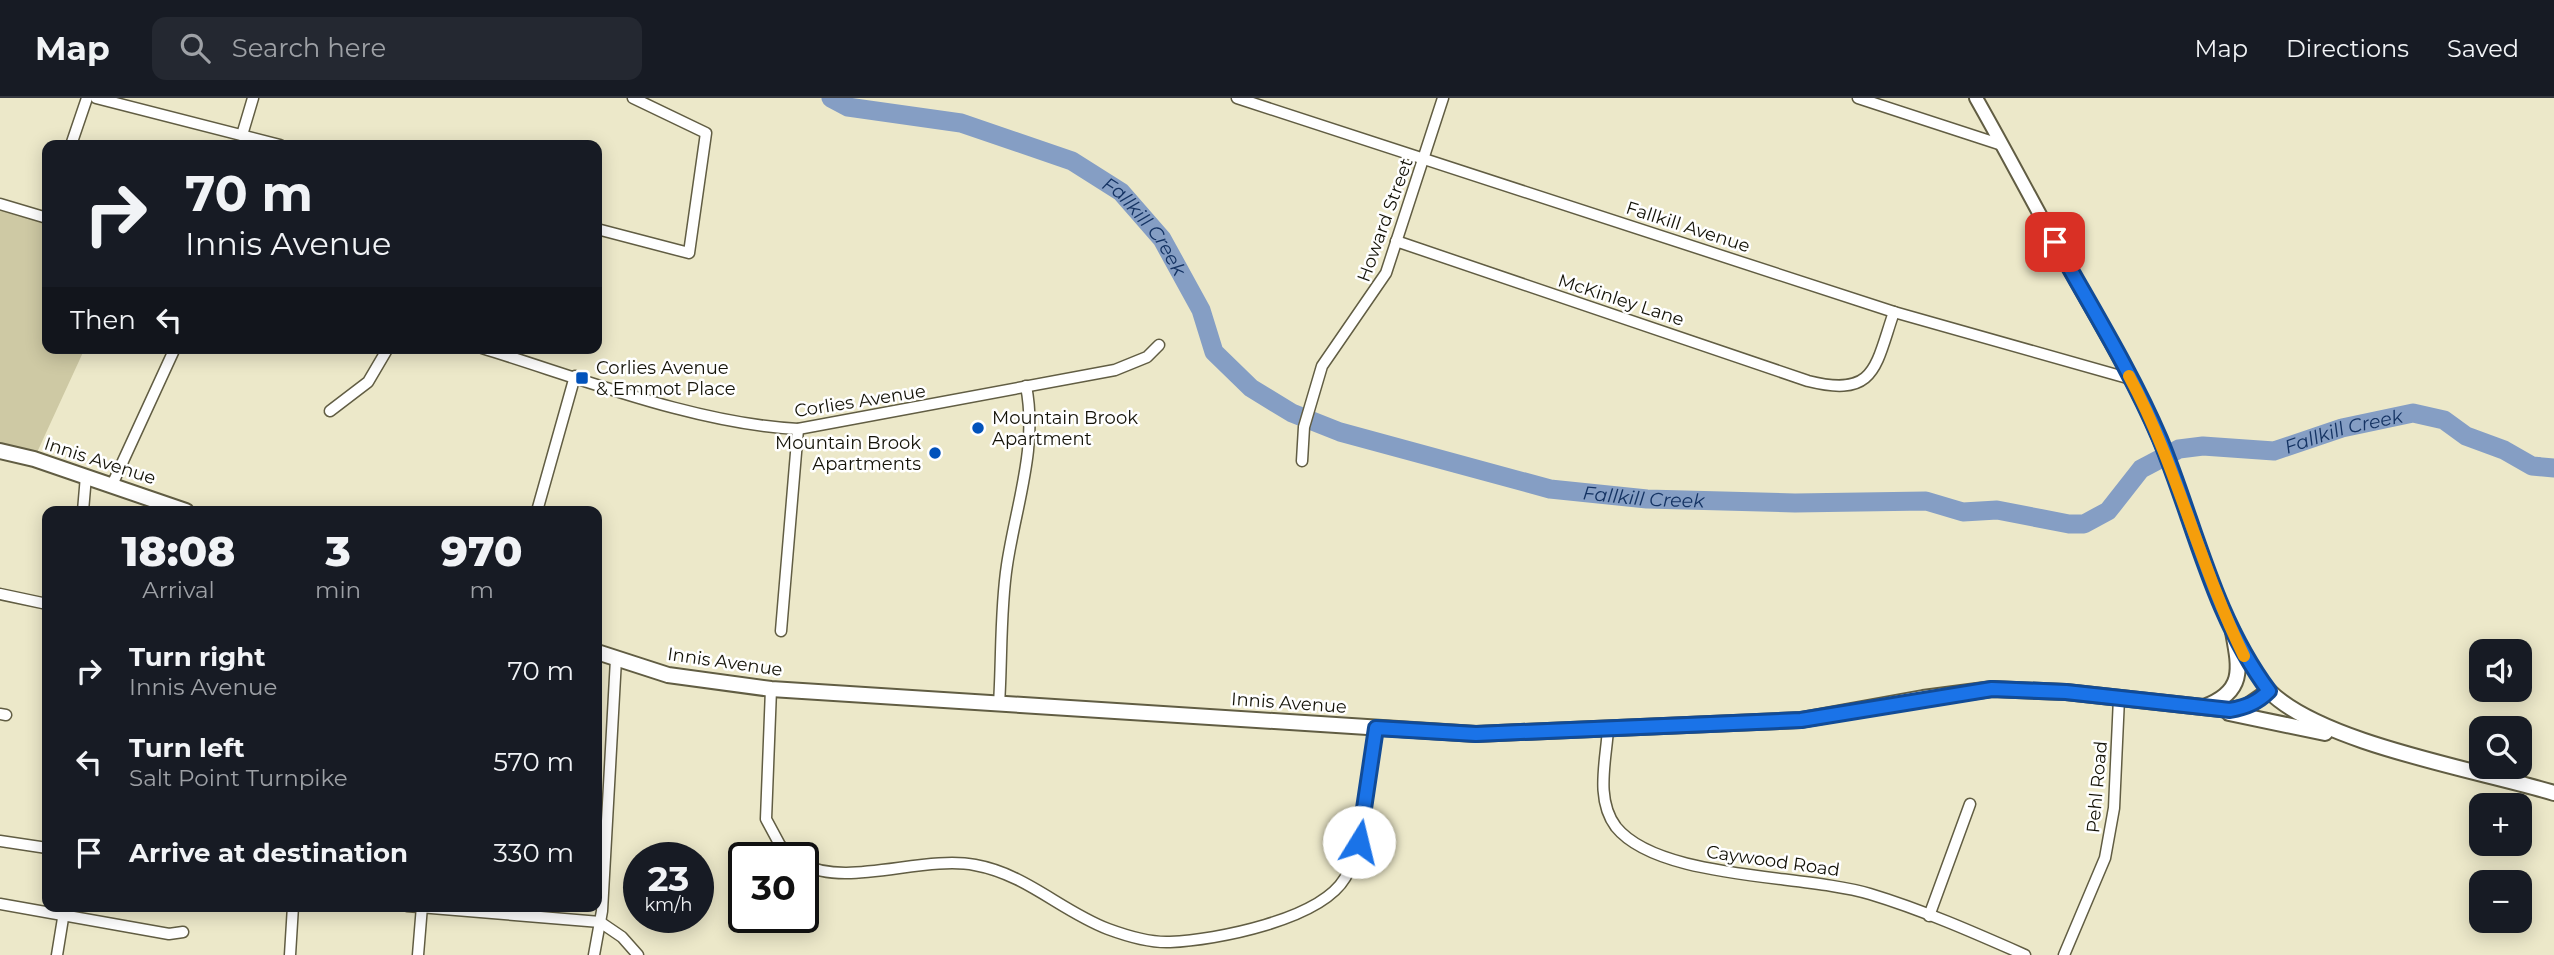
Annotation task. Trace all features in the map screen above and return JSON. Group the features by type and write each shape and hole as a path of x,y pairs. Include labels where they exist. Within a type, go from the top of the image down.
{"main road":[{"name":"Innis Avenue","path":"0,452 86,476 172,506"},
{"path":"2200,708 2230,693 2237,681 2238,662 2232,632"},
{"name":"Innis Avenue","path":"602,654 668,675 771,689 1476,734 1801,720 1933,696 1992,689 2119,698 2200,708 2246,707 2269,691"},
{"path":"2269,691 2295,713 2378,744"},
{"path":"2200,708 2378,744 2554,793"}],"street":[{"path":"73,140 87,98"},
{"path":"96,98 261,140"},
{"path":"242,135 253,98"},
{"path":"602,230 689,253 706,133 633,98"},
{"name":"Fallkill Avenue","path":"1237,98 1894,312 2131,379"},
{"name":"Howard Street","path":"1302,461 1304,427 1322,366 1386,273 1443,98"},
{"path":"1858,98 2002,145"},
{"path":"1976,98 2131,379 2160,440 2202,562 2232,632 2249,664 2269,691"},
{"path":"0,204 42,217"},
{"name":"McKinley Lane","path":"1395,241 1837,388 1852,386 1870,373 1894,312"},
{"name":"Corlies Avenue","path":"502,354 671,405 766,428 798,429 1132,365 1159,345"},
{"path":"112,485 172,354"},
{"path":"330,411 368,382 384,354"},
{"path":"538,506 575,376"},
{"path":"999,704 1006,569 1031,439 1032,412 1026,386"},
{"path":"781,631 798,429"},
{"path":"83,506 86,476"},
{"path":"0,594 42,603"},
{"path":"602,889 616,659"},
{"path":"771,689 766,818 778,842"},
{"name":"Pehl Road","path":"2064,955 2105,858 2114,808 2119,698"},
{"path":"819,869 836,874 931,863 975,865 1021,880 1107,929 1144,940 1168,942 1229,934 1299,911 1333,892 1344,880 1359,842 1376,728"},
{"name":"Caywood Road","path":"1608,729 1603,800 1618,828 1640,847 1667,859 1694,865 1831,884 1871,894 2025,955"},
{"path":"1929,916 1970,804"},
{"path":"0,841 42,847"},
{"path":"0,904 42,908"},
{"path":"57,955 65,912"},
{"path":"74,912 169,934 183,932"},
{"path":"290,955 293,912"},
{"path":"418,955 422,912"},
{"path":"473,912 600,922 622,937 638,955"},
{"path":"594,955 601,912"}],"shaded area":[{"path":"0,204 42,217 42,354 82,354 34,459 0,451"}],"waterway":[{"name":"Fallkill Creek","path":"831,98 848,107 961,123 1072,161 1121,192 1162,239 1201,310 1214,352 1251,388 1292,413 1340,432 1550,489 1647,499 1795,503 1926,501 1963,512 1997,510 2069,524 2084,524 2108,511 2141,469 2179,449 2203,446 2274,451 2342,428 2413,413 2444,420 2466,436 2504,450 2532,466 2554,468"}],"slow traffic":[{"path":"2129,376 2160,440 2202,562 2244,656"}],"place":[{"name":"Corlies Avenue & Emmot Place","path":"582,378"},
{"name":"Mountain Brook Apartment","path":"978,428"},
{"name":"Mountain Brook Apartments","path":"935,453"}],"route":[{"path":"1359,842 1376,728 1476,734 1801,720 1965,691 1992,689 2066,692 2230,710 2246,707 2260,699 2269,691 2249,664 2232,632 2202,562 2180,493 2156,431 2131,379 2055,242"}]}
